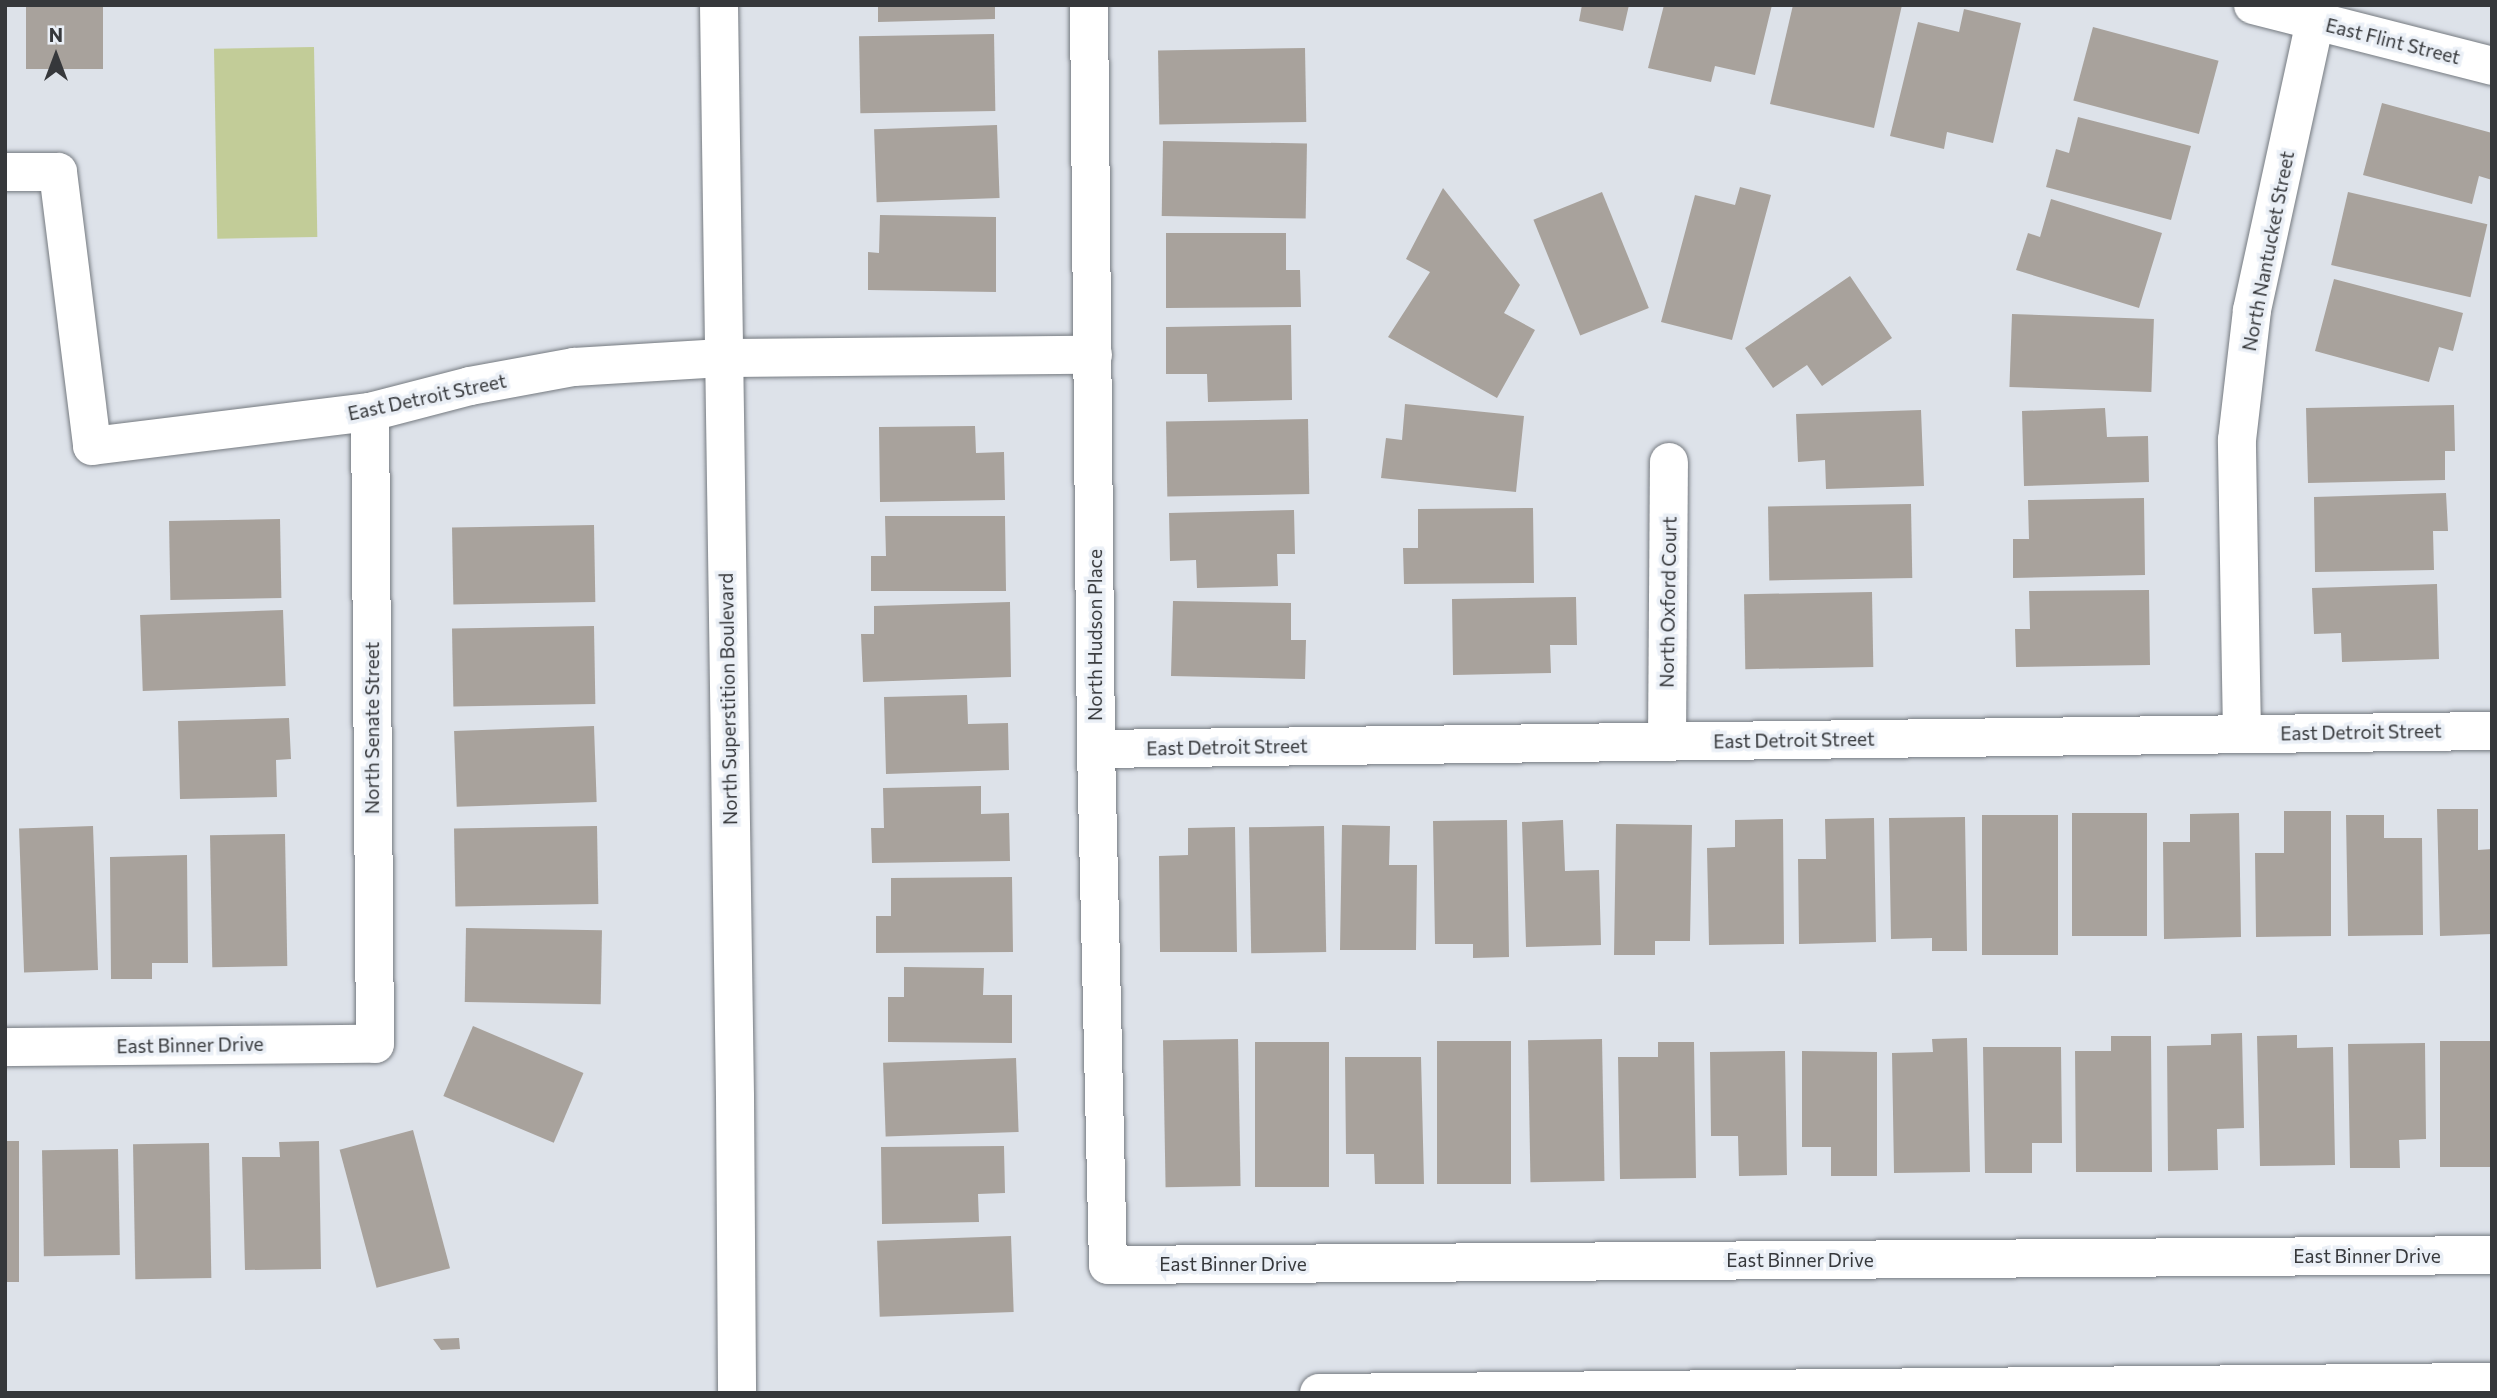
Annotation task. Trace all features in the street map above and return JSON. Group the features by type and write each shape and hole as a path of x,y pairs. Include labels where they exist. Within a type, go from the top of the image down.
{"street":[{"name":"North Superstition Boulevard","path":"719,5 737,1393"},
{"name":"North Hudson Place","path":"1089,5 1096,749 1108,1265"},
{"name":"East Flint Street","path":"2253,5 2492,66"},
{"name":"North Nantucket Street","path":"2242,734 2237,440 2252,310 2315,22"},
{"name":"East Detroit Street","path":"5,172 58,172 92,446 370,412 470,386 574,368 722,358 1093,355"},
{"name":"North Senate Street","path":"370,412 374,1044"},
{"name":"North Oxford Court","path":"1667,742 1669,462"},
{"name":"East Detroit Street","path":"1096,749 2492,731"},
{"name":"East Binner Drive","path":"5,1047 374,1044"},
{"name":"East Binner Drive","path":"1108,1265 2492,1255"},
{"path":"1319,1393 2492,1382"}],"green space":[{"path":"314,47 317,237 217,239 214,49"}],"building":[{"path":"26,5 103,5 103,69 26,69"},
{"path":"878,5 995,5 995,19 878,22"},
{"path":"1582,5 1629,5 1623,31 1579,21"},
{"path":"1664,5 1772,5 1755,75 1715,66 1711,82 1648,68"},
{"path":"1793,5 1902,5 1874,128 1770,104"},
{"path":"1964,9 2021,23 1993,143 1947,132 1944,149 1890,136 1918,22 1959,32"},
{"path":"2093,27 2219,61 2199,134 2073,100"},
{"path":"994,34 995,111 860,113 859,36"},
{"path":"1305,48 1306,122 1159,125 1158,51"},
{"path":"2382,103 2492,133 2492,180 2479,176 2472,204 2363,175"},
{"path":"2078,117 2191,146 2171,220 2046,187 2056,149 2069,153"},
{"path":"997,125 1000,198 877,202 874,129"},
{"path":"1163,141 1307,144 1306,219 1162,216"},
{"path":"1740,187 1771,195 1732,340 1661,322 1695,195 1735,205"},
{"path":"1443,188 1520,285 1504,313 1535,330 1497,398 1388,337 1430,272 1406,259"},
{"path":"1602,192 1649,308 1580,336 1533,220"},
{"path":"2348,192 2487,224 2470,297 2331,265"},
{"path":"2051,199 2162,233 2139,308 2016,270 2028,233 2040,237"},
{"path":"880,215 996,217 996,292 868,290 868,252 879,253"},
{"path":"1166,233 1286,233 1286,270 1300,270 1301,307 1166,308"},
{"path":"1850,276 1892,338 1822,386 1807,365 1773,388 1745,348"},
{"path":"2334,279 2463,313 2453,351 2439,347 2429,382 2315,351"},
{"path":"2012,314 2154,319 2151,392 2009,387"},
{"path":"1291,325 1292,400 1208,402 1207,374 1166,374 1166,327"},
{"path":"1405,404 1524,416 1516,492 1381,478 1386,438 1402,440"},
{"path":"2454,405 2455,451 2445,451 2445,480 2308,483 2306,408"},
{"path":"2105,408 2107,437 2148,436 2149,482 2024,486 2022,411"},
{"path":"1921,410 1924,486 1826,489 1825,460 1798,462 1796,414"},
{"path":"1308,419 1309,494 1167,496 1166,421"},
{"path":"975,426 976,453 1004,452 1005,500 880,502 879,427"},
{"path":"2446,493 2448,531 2433,531 2434,570 2315,572 2314,497"},
{"path":"2144,498 2145,575 2013,578 2013,539 2029,539 2028,500"},
{"path":"1911,504 1912,578 1769,580 1768,506"},
{"path":"1533,508 1534,583 1404,584 1403,548 1418,548 1418,509"},
{"path":"1294,510 1295,554 1277,554 1278,586 1197,588 1196,560 1170,561 1169,513"},
{"path":"885,516 1005,516 1006,591 871,591 871,556 886,556"},
{"path":"280,519 281,598 170,600 169,521"},
{"path":"594,525 595,602 453,604 452,527"},
{"path":"2437,584 2439,659 2342,662 2341,633 2314,634 2312,588"},
{"path":"2149,590 2150,665 2016,667 2015,629 2030,629 2029,591"},
{"path":"1872,592 1873,667 1745,669 1744,594"},
{"path":"1576,597 1577,645 1550,645 1551,673 1453,675 1452,599"},
{"path":"1173,601 1291,603 1291,640 1306,640 1305,679 1171,676"},
{"path":"1010,602 1011,677 863,682 861,634 874,634 874,606"},
{"path":"283,610 286,686 143,691 140,615"},
{"path":"594,626 595,704 453,706 452,628"},
{"path":"967,695 968,724 1008,723 1009,770 886,774 884,697"},
{"path":"289,718 291,759 276,760 277,797 180,799 178,721"},
{"path":"594,726 597,802 457,807 454,731"},
{"path":"981,786 981,814 1009,813 1010,861 872,863 871,828 884,828 883,788"},
{"path":"2437,809 2478,809 2478,850 2492,849 2492,934 2440,936"},
{"path":"2284,811 2331,811 2331,936 2256,937 2255,853 2284,853"},
{"path":"2072,813 2147,813 2147,936 2072,936"},
{"path":"2239,813 2241,937 2164,939 2163,842 2190,842 2190,814"},
{"path":"1982,815 2058,815 2058,955 1982,955"},
{"path":"2346,815 2384,815 2384,838 2422,838 2423,935 2348,936"},
{"path":"1965,817 1967,951 1932,951 1932,938 1891,939 1889,818"},
{"path":"1874,818 1876,942 1799,944 1798,859 1826,859 1825,819"},
{"path":"1783,819 1784,944 1709,945 1707,848 1735,847 1735,820"},
{"path":"1507,820 1509,957 1473,958 1473,944 1435,944 1433,821"},
{"path":"1563,820 1565,871 1599,870 1601,945 1526,947 1522,822"},
{"path":"1616,824 1692,825 1690,941 1655,941 1655,955 1614,955"},
{"path":"1342,825 1390,826 1389,865 1417,865 1416,950 1340,950"},
{"path":"93,826 98,970 24,972 19,829"},
{"path":"597,826 598,904 455,906 454,828"},
{"path":"1324,826 1326,952 1251,953 1249,827"},
{"path":"1235,827 1237,952 1160,952 1159,856 1188,855 1188,828"},
{"path":"285,834 287,966 212,967 210,835"},
{"path":"187,855 188,963 152,963 152,979 111,979 110,857"},
{"path":"1012,877 1013,952 876,953 876,916 891,916 891,878"},
{"path":"466,928 602,930 601,1004 465,1002"},
{"path":"904,967 984,968 983,995 1012,995 1012,1043 888,1042 888,997 904,997"},
{"path":"473,1026 583,1073 554,1143 443,1096"},
{"path":"2242,1033 2244,1128 2217,1129 2218,1170 2168,1171 2167,1046 2211,1045 2211,1034"},
{"path":"2297,1035 2297,1048 2333,1047 2335,1165 2260,1166 2257,1036"},
{"path":"2111,1036 2151,1036 2152,1172 2076,1172 2075,1051 2111,1051"},
{"path":"1967,1038 1970,1172 1894,1173 1892,1053 1933,1052 1932,1039"},
{"path":"1238,1039 1241,1186 1166,1187 1163,1040"},
{"path":"1602,1039 1604,1181 1530,1182 1528,1040"},
{"path":"1437,1041 1511,1041 1511,1184 1437,1184"},
{"path":"2440,1041 2492,1041 2492,1167 2440,1167"},
{"path":"1255,1042 1329,1042 1329,1187 1255,1187"},
{"path":"1658,1042 1694,1042 1696,1178 1620,1179 1618,1057 1658,1057"},
{"path":"2425,1043 2426,1139 2399,1140 2400,1168 2350,1168 2348,1044"},
{"path":"1983,1047 2061,1047 2062,1143 2032,1143 2032,1173 1985,1173"},
{"path":"1785,1051 1787,1175 1739,1176 1738,1136 1711,1136 1710,1052"},
{"path":"1802,1051 1877,1052 1877,1176 1831,1176 1831,1147 1802,1147"},
{"path":"1345,1057 1421,1057 1424,1184 1375,1184 1374,1154 1346,1154"},
{"path":"1016,1058 1019,1132 886,1137 883,1063"},
{"path":"413,1130 450,1268 377,1288 340,1150"},
{"path":"5,1141 19,1141 19,1282 5,1282"},
{"path":"319,1141 321,1269 245,1270 242,1157 280,1157 279,1142"},
{"path":"209,1143 211,1278 135,1279 133,1144"},
{"path":"1004,1146 1005,1193 978,1194 979,1222 882,1224 881,1147"},
{"path":"118,1149 120,1255 44,1256 42,1150"},
{"path":"1011,1236 1014,1312 880,1317 877,1241"},
{"path":"459,1338 460,1349 441,1350 433,1339"}]}
